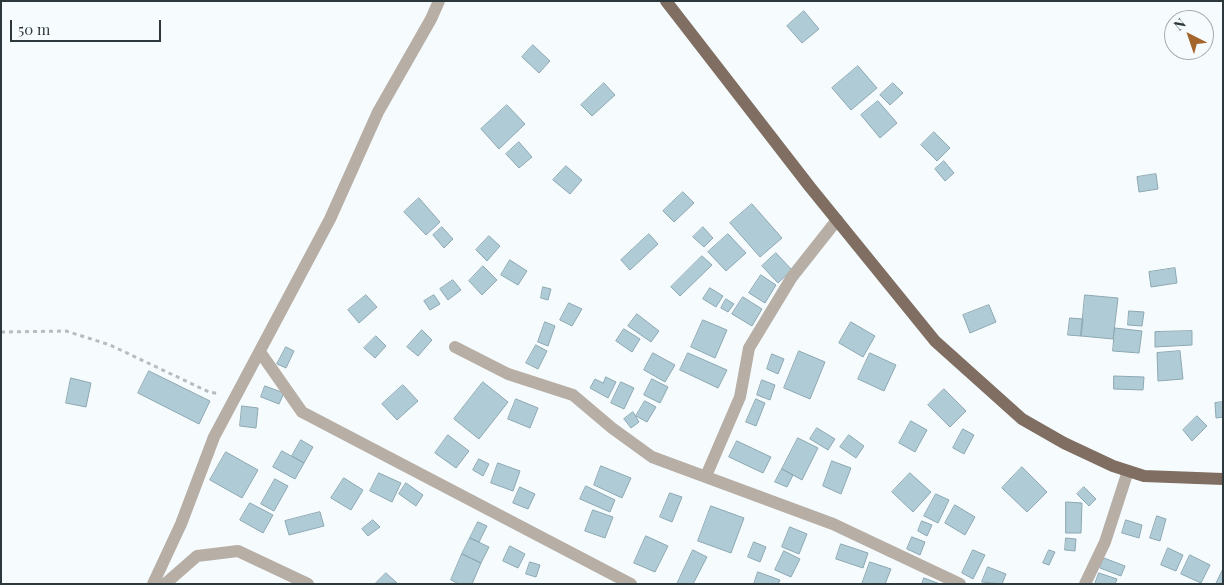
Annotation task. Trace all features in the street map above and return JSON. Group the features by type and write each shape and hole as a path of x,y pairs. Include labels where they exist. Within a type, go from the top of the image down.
{"main road":[{"path":"666,1 837,220 935,341 1022,418 1064,443 1112,466 1144,476 1223,479"}],"street":[{"path":"153,584 181,524 214,437 330,219 378,112 431,19 438,1"},
{"path":"706,476 740,397 749,348 792,277 837,220"},
{"path":"455,347 508,374 574,395 612,428 652,456 833,524 960,584"},
{"path":"260,352 302,412 631,584"},
{"path":"1085,584 1105,542 1128,471"},
{"path":"165,584 197,556 238,551 308,584"}],"path":[{"path":"1,332 66,330 110,346 208,392 236,396"}],"building":[{"path":"804,11 819,29 802,43 787,26"},
{"path":"533,45 550,61 539,73 522,57"},
{"path":"858,66 877,88 851,110 832,88"},
{"path":"604,83 615,95 592,116 581,105"},
{"path":"893,83 903,93 890,105 880,95"},
{"path":"878,101 897,123 880,138 861,115"},
{"path":"507,105 525,124 499,149 481,129"},
{"path":"934,132 950,148 937,161 921,145"},
{"path":"519,142 532,157 519,168 506,154"},
{"path":"944,161 954,173 945,181 935,169"},
{"path":"566,166 582,180 570,194 553,180"},
{"path":"1156,174 1158,189 1139,192 1137,177"},
{"path":"683,192 694,203 674,222 663,211"},
{"path":"419,198 440,222 426,235 404,212"},
{"path":"752,204 782,238 760,257 730,223"},
{"path":"442,227 453,239 444,248 433,235"},
{"path":"703,227 713,238 704,247 693,237"},
{"path":"649,234 658,244 630,270 621,260"},
{"path":"728,234 746,253 726,271 708,252"},
{"path":"489,236 500,246 487,261 476,250"},
{"path":"776,253 792,270 778,283 762,266"},
{"path":"702,256 712,265 680,296 671,287"},
{"path":"510,260 527,271 518,285 501,275"},
{"path":"483,266 497,280 482,295 469,281"},
{"path":"1175,268 1177,283 1151,287 1149,272"},
{"path":"761,275 776,285 765,303 749,293"},
{"path":"453,280 461,290 448,300 440,289"},
{"path":"543,287 551,289 548,300 541,298"},
{"path":"710,288 723,296 716,307 703,299"},
{"path":"366,295 377,307 359,323 348,310"},
{"path":"434,295 440,304 430,310 424,301"},
{"path":"1085,295 1118,298 1113,339 1081,336"},
{"path":"743,297 762,309 752,326 732,314"},
{"path":"726,299 734,304 728,312 721,308"},
{"path":"569,303 582,309 572,326 560,320"},
{"path":"989,305 996,322 970,333 963,315"},
{"path":"1129,311 1144,312 1142,326 1128,325"},
{"path":"637,314 659,331 651,342 628,326"},
{"path":"1070,318 1083,319 1081,336 1068,335"},
{"path":"703,320 727,330 715,358 691,347"},
{"path":"545,322 555,326 548,346 538,342"},
{"path":"851,322 875,336 863,357 839,343"},
{"path":"1115,328 1142,331 1139,353 1113,351"},
{"path":"624,329 640,339 632,352 616,341"},
{"path":"422,330 432,340 418,356 407,347"},
{"path":"1192,331 1192,345 1155,347 1155,332"},
{"path":"376,336 386,346 375,358 364,348"},
{"path":"536,345 547,351 538,369 526,363"},
{"path":"286,347 294,351 286,368 277,364"},
{"path":"799,351 825,362 810,399 784,388"},
{"path":"1180,351 1183,379 1158,381 1157,353"},
{"path":"653,353 675,365 665,382 644,370"},
{"path":"688,353 727,370 718,388 680,370"},
{"path":"870,353 896,365 884,391 858,379"},
{"path":"772,354 784,359 778,374 767,369"},
{"path":"149,371 210,401 199,424 138,393"},
{"path":"1114,376 1144,377 1143,390 1114,389"},
{"path":"606,377 616,382 608,398 590,388 595,379 603,383"},
{"path":"71,378 91,383 86,407 66,403"},
{"path":"652,379 668,387 660,403 644,395"},
{"path":"762,380 775,385 770,400 757,395"},
{"path":"483,382 508,402 479,439 454,419"},
{"path":"621,382 634,388 624,409 611,403"},
{"path":"403,385 418,401 397,420 382,404"},
{"path":"265,386 284,393 279,404 261,397"},
{"path":"944,389 966,411 950,427 928,405"},
{"path":"516,399 538,408 530,428 508,419"},
{"path":"756,399 765,403 756,426 746,422"},
{"path":"645,401 656,407 647,422 636,416"},
{"path":"1223,402 1223,417 1216,418 1215,403"},
{"path":"242,406 258,408 256,428 240,426"},
{"path":"633,412 639,422 631,428 624,419"},
{"path":"1197,416 1207,426 1192,441 1183,430"},
{"path":"911,421 927,430 915,452 899,443"},
{"path":"817,428 835,439 828,450 810,439"},
{"path":"963,429 974,435 964,454 953,448"},
{"path":"448,435 469,451 456,468 435,453"},
{"path":"849,435 864,446 856,458 840,447"},
{"path":"798,438 818,448 802,480 782,469"},
{"path":"301,440 313,447 304,463 292,456"},
{"path":"737,441 771,457 763,473 729,457"},
{"path":"282,451 304,463 295,479 273,467"},
{"path":"226,452 258,470 242,498 210,480"},
{"path":"479,459 489,464 483,476 473,470"},
{"path":"832,461 851,468 841,494 823,486"},
{"path":"498,463 520,471 513,491 491,483"},
{"path":"601,466 631,478 622,498 594,485"},
{"path":"1022,467 1047,492 1027,512 1002,488"},
{"path":"782,469 793,475 787,487 775,482"},
{"path":"379,473 401,483 392,502 370,491"},
{"path":"910,473 931,492 913,512 892,492"},
{"path":"344,478 363,490 351,510 331,498"},
{"path":"275,479 288,486 274,511 261,504"},
{"path":"406,483 423,495 416,506 399,494"},
{"path":"586,486 615,500 610,512 580,499"},
{"path":"520,487 535,494 528,509 513,503"},
{"path":"1084,487 1096,499 1089,506 1077,494"},
{"path":"670,493 682,497 672,522 660,517"},
{"path":"936,494 949,500 938,523 924,516"},
{"path":"1066,502 1082,503 1081,533 1066,533"},
{"path":"250,503 273,515 263,533 240,520"},
{"path":"955,505 975,517 965,535 945,523"},
{"path":"711,506 744,518 731,553 698,541"},
{"path":"593,510 613,517 605,538 585,531"},
{"path":"320,512 324,526 289,535 285,521"},
{"path":"1157,516 1166,519 1160,541 1150,538"},
{"path":"373,520 380,527 368,536 362,529"},
{"path":"1126,520 1142,525 1139,538 1122,533"},
{"path":"922,521 932,525 927,536 918,531"},
{"path":"478,522 487,526 479,542 470,538"},
{"path":"790,527 807,534 799,554 782,547"},
{"path":"646,536 668,546 655,572 634,563"},
{"path":"912,537 925,542 920,555 907,549"},
{"path":"470,538 489,547 481,563 462,554"},
{"path":"1066,538 1076,539 1075,551 1065,550"},
{"path":"754,542 766,547 760,562 748,557"},
{"path":"841,544 868,553 863,568 836,559"},
{"path":"510,546 525,554 518,568 503,561"},
{"path":"1168,548 1183,555 1176,571 1161,565"},
{"path":"693,550 707,557 693,584 677,584"},
{"path":"973,550 985,555 973,579 962,573"},
{"path":"1049,550 1055,552 1049,565 1043,563"},
{"path":"784,551 800,559 791,577 775,570"},
{"path":"462,554 481,563 472,584 459,584 451,580"},
{"path":"1190,555 1210,565 1201,583 1181,574"},
{"path":"1104,558 1125,566 1121,576 1100,568"},
{"path":"530,562 540,565 536,577 526,574"},
{"path":"870,562 891,569 885,584 862,584"},
{"path":"988,567 1006,574 1002,584 982,582"},
{"path":"1223,569 1223,584 1216,584"},
{"path":"758,572 780,580 778,584 754,584"},
{"path":"386,573 397,583 375,584"},
{"path":"1099,573 1117,579 1115,584 1095,584"},
{"path":"924,578 940,584 922,584"}]}
